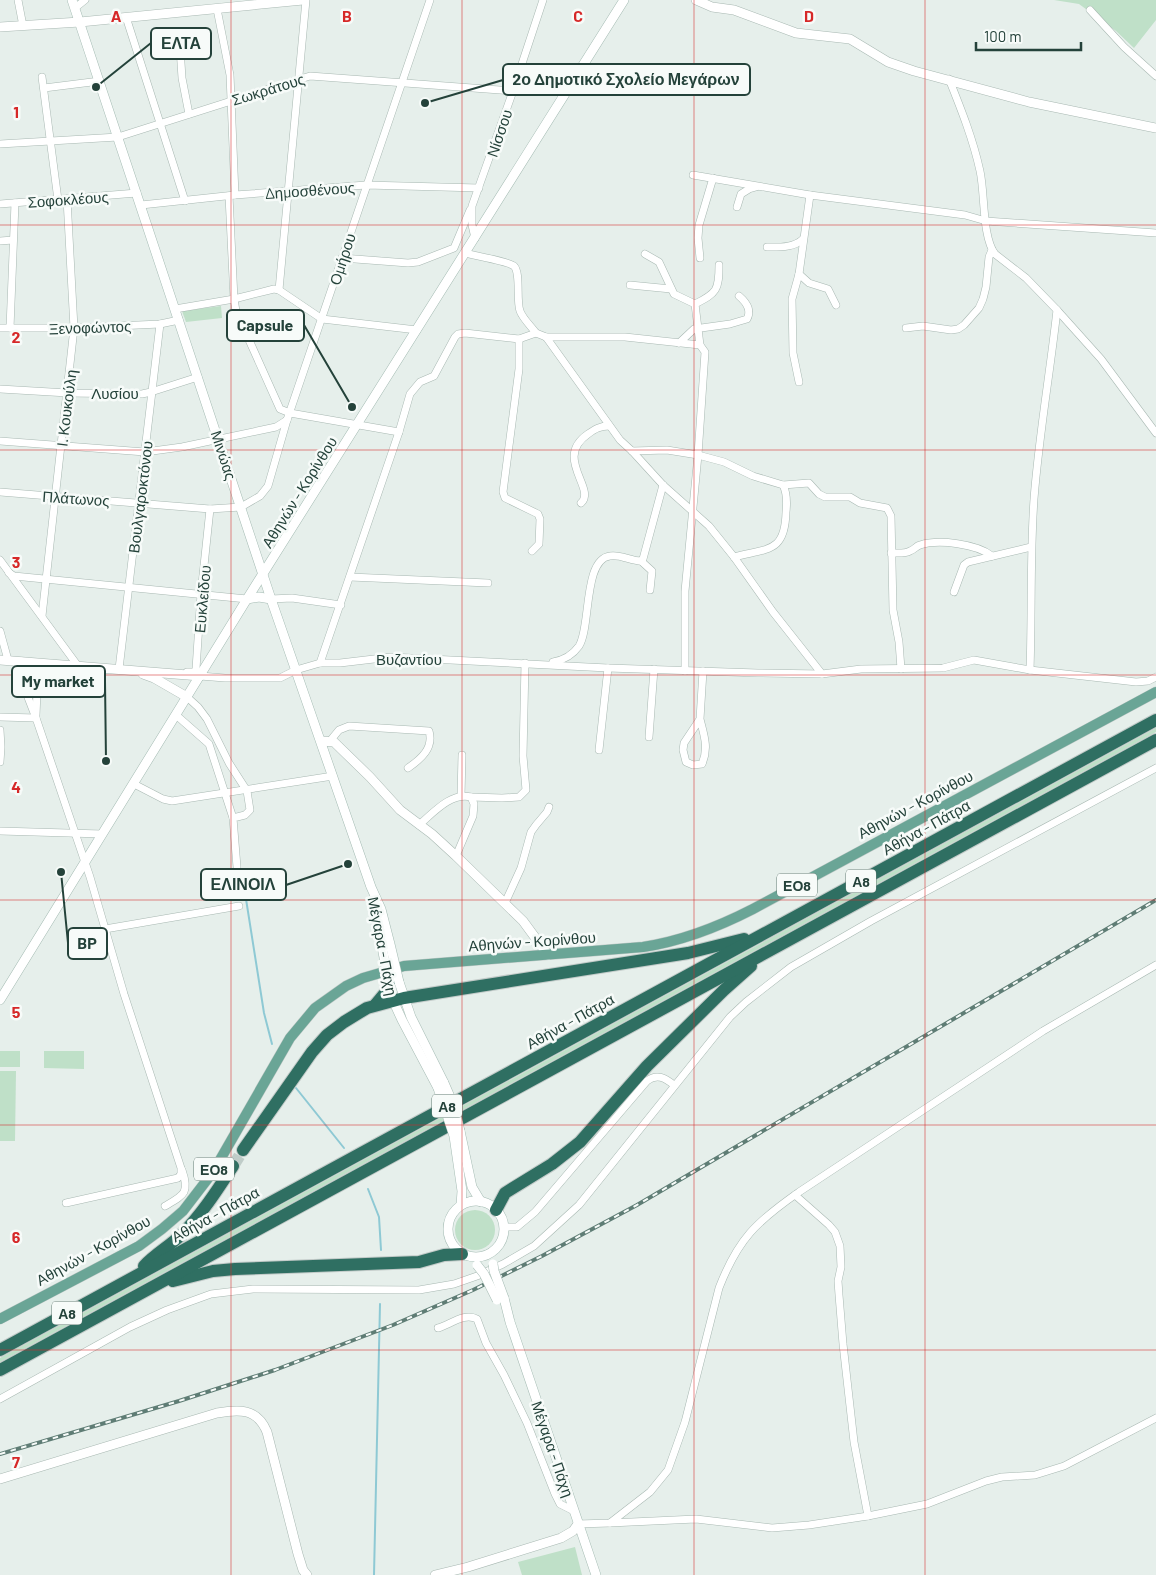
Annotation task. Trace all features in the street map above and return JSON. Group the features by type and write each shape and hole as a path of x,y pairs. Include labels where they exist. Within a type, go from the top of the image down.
{"highway":[{"name":"Αθήνα - Πάτρα","path":"0,1350 1156,720"},
{"name":"Α8","path":"0,1370 1156,740"},
{"path":"243,1150 312,1052 327,1035 357,1013 375,1005 398,999 688,953 761,935"},
{"path":"496,1210 505,1193 552,1164 580,1142 647,1066 763,954"},
{"path":"375,1005 394,983"},
{"path":"134,1277 151,1258 173,1242 189,1227 233,1166"},
{"path":"154,1286 213,1271 427,1261 451,1254 465,1255"}],"main road":[{"path":"0,27 80,22 217,9 241,3 305,0"},
{"name":"Αθηνών - Κορίνθου","path":"0,1000 247,600 264,576 624,0"},
{"path":"696,0 707,6 734,10 796,33 850,40 888,62 914,71 1029,102 1156,128"},
{"name":"Μινώας","path":"73,4 271,599 296,670 325,741 333,776 371,888"},
{"path":"247,600 259,597 271,599"},
{"name":"Βυζαντίου","path":"4,660 200,676"},
{"path":"134,670 154,678 187,697"},
{"name":"Αθηνών - Κορίνθου","path":"0,1319 134,1248 162,1229 183,1211 213,1172 290,1038 315,1008 329,997 363,978 404,966 643,947 670,943 697,935 727,922 1156,692"},
{"path":"325,741 336,744 400,810 456,856 528,926 548,955"},
{"name":"Μέγαρα - Πάχη","path":"371,888 381,909 386,946 398,999 441,1085 472,1188 480,1202"},
{"name":"Μέγαρα - Πάχη","path":"457,1134 462,1191 460,1206"},
{"path":"474,1201 486,1203 496,1210 503,1221 504,1227 500,1243 493,1251 485,1256 465,1255 451,1242 448,1226 454,1211 460,1206 474,1201"},
{"name":"Μέγαρα - Πάχη","path":"493,1251 494,1271 501,1299 596,1575"},
{"name":"Μέγαρα - Πάχη","path":"465,1255 477,1265 501,1299"},
{"path":"0,1479 217,1414 233,1410 249,1413 261,1422 266,1432 304,1573"},
{"path":"435,1575 554,1541 568,1535 578,1524"}],"street":[{"path":"18,0 23,26"},
{"path":"73,4 85,0"},
{"path":"279,290 305,0"},
{"name":"Ομήρου","path":"241,507 260,496 268,486 288,417 430,0"},
{"name":"Νίσσου","path":"475,238 472,225 472,206 480,188 543,0"},
{"path":"217,9 229,68 232,101 232,196 234,299 236,311 280,409 288,417 399,432"},
{"path":"1090,10 1124,47 1156,76"},
{"path":"126,18 185,201"},
{"path":"180,48 182,78 189,114"},
{"name":"Σωκράτους","path":"0,144 118,137 298,79 315,76 513,92"},
{"path":"42,77 52,141 58,200"},
{"path":"949,79 973,143 981,174 986,221 992,250 1026,278 1101,359 1156,433"},
{"path":"44,88 100,81"},
{"path":"693,175 810,195 965,215 986,221 1156,234"},
{"path":"700,258 699,225 713,178"},
{"name":"Δημοσθένους","path":"141,205 366,186 480,188"},
{"path":"737,207 741,194 748,189 761,187"},
{"name":"Σοφοκλέους","path":"0,204 137,193"},
{"path":"800,382 793,353 792,299 799,274 810,195"},
{"name":"Ι. Κουκούλη","path":"42,616 74,328 68,199"},
{"path":"10,328 15,203"},
{"path":"342,258 412,263 451,250 456,246 472,206"},
{"path":"0,241 13,240"},
{"path":"767,247 790,246 799,244 803,240"},
{"path":"906,328 923,326 951,330 958,329 964,325 979,308 983,299 989,257 992,250"},
{"path":"465,253 508,263 516,268 518,273 520,312 536,333 546,337 625,337 700,345"},
{"path":"645,254 659,262 674,294 695,304"},
{"path":"695,304 717,289 719,266"},
{"path":"799,274 809,283 828,289 836,305"},
{"path":"630,285 671,289"},
{"path":"175,309 234,299 270,289 279,290 322,319 417,330"},
{"path":"679,342 694,329 730,324 747,319 748,309 739,296"},
{"path":"685,671 685,591 694,512 705,352 700,345 695,304"},
{"path":"1030,670 1031,547 1039,448 1057,310"},
{"name":"Ξενοφώντος","path":"0,328 74,328 160,324 179,320"},
{"name":"Βουλγαροκτόνου","path":"119,669 160,324"},
{"path":"320,663 399,432 410,394 420,382 434,376 458,334 519,339 536,333"},
{"path":"546,337 620,440 632,450 663,485 709,526 734,557 772,612 822,674"},
{"path":"519,339 519,369 503,492 505,498 538,514 540,519 539,544 532,551"},
{"name":"Λυσίου","path":"0,389 131,394 151,392 198,377"},
{"path":"0,441 145,452 182,447 276,427 288,417"},
{"path":"581,503 585,500 586,496 576,473 574,455 576,447 581,439 595,429 609,426"},
{"path":"632,450 667,450 698,456 724,462 753,476 783,484 809,483 824,497 850,497 860,503 887,508 891,516 893,610 899,642 901,669"},
{"path":"734,557 774,546 783,537 786,529 787,504 786,490 783,484"},
{"path":"640,561 647,548 663,485"},
{"name":"Πλάτωνος","path":"0,492 210,508 241,507"},
{"name":"Ευκλείδου","path":"178,674 194,672 196,669 201,594 210,508"},
{"path":"891,553 910,552 919,545 937,542 978,549 992,556"},
{"path":"954,592 964,565 968,562 1031,547"},
{"path":"536,664 562,660 571,655 580,645 593,578 597,563 600,560 610,556 640,561 652,571 650,590"},
{"path":"0,560 78,666"},
{"path":"9,572 14,576 247,600"},
{"path":"350,578 488,583"},
{"path":"271,599 292,598 340,605"},
{"path":"0,631 4,660"},
{"name":"Βυζαντίου","path":"200,676 280,678 296,670 320,663 340,664 391,656 608,668 796,674 822,674 861,669 943,668 974,660 1030,670 1136,682 1148,681 1156,677"},
{"path":"21,661 22,682 85,862 186,1189 182,1196 165,1206"},
{"path":"36,718 36,692 41,663"},
{"path":"419,825 448,801 461,796 519,797 526,790 523,756 525,663"},
{"path":"599,750 608,668"},
{"path":"649,737 654,670"},
{"path":"700,719 684,743 683,750 686,762 693,765 702,764 704,759 706,740 700,719 703,671"},
{"path":"187,697 207,719 229,763 247,791 250,810 245,815 233,818"},
{"path":"176,715 209,744 233,818 237,868"},
{"path":"0,717 36,718"},
{"path":"325,741 339,730 349,726 429,731 430,737 426,752 421,760 408,768"},
{"path":"0,730 0,762"},
{"path":"461,796 462,755"},
{"path":"0,1399 130,1327 167,1310 212,1294 254,1289 419,1290 454,1284 478,1276 526,1251 549,1234 583,1200 730,1017 791,967 872,921 1156,768"},
{"path":"134,784 172,802 333,776"},
{"path":"456,856 473,816 474,804 471,797"},
{"path":"505,904 521,868 531,832 547,812 549,806"},
{"path":"0,831 102,834"},
{"path":"106,929 239,906"},
{"path":"610,1523 650,1492 668,1470 685,1422 711,1317 727,1267 739,1246 755,1227 773,1210 795,1195 1044,1031 1156,965"},
{"path":"504,1227 517,1227 535,1212 651,1077 665,1078 674,1085"},
{"path":"66,1203 178,1178 181,1174 180,1168"},
{"path":"795,1195 829,1225 835,1232 840,1246 841,1267 838,1281 843,1344 854,1442 868,1516"},
{"path":"438,1328 464,1317 470,1316 477,1319 486,1343 527,1423 560,1504 574,1511"},
{"path":"578,1524 696,1519 781,1528 868,1516 927,1504 996,1478 1035,1475 1052,1471 1156,1418"}],"green space":[{"path":"1054,0 1156,0 1156,20 1134,48 1116,31 1079,4"},
{"path":"221,306 222,318 186,322 182,311"},
{"path":"1156,728 1156,732 0,1362 0,1358"},
{"path":"0,1051 20,1051 20,1067 0,1067"},
{"path":"44,1051 84,1051 84,1069 44,1068"},
{"path":"0,1071 16,1071 15,1141 0,1141"},
{"path":"479,1210 486,1213 492,1219 495,1230 494,1238 486,1247 479,1250 471,1250 464,1247 456,1238 455,1226 458,1219 467,1211"},
{"path":"575,1547 582,1575 522,1575 518,1562"}],"waterway":[{"path":"243,880 264,1013 272,1044"},
{"path":"296,1088 344,1148"},
{"path":"368,1189 379,1217 381,1250"},
{"path":"374,1575 380,1304"}],"tunnel":[{"path":"233,1166 243,1150"}],"railway":[{"path":"0,1454 179,1401 275,1370 393,1325 473,1290 542,1256 637,1205 1156,900"}],"place":[{"name":"ΕΛΤΑ","path":"96,87"},
{"name":"2ο Δημοτικό Σχολείο Μεγάρων","path":"425,103"},
{"name":"Capsule","path":"352,407"},
{"name":"My market","path":"106,761"},
{"name":"ΕΛΙΝΟΙΛ","path":"348,864"},
{"name":"BP","path":"61,872"}]}
